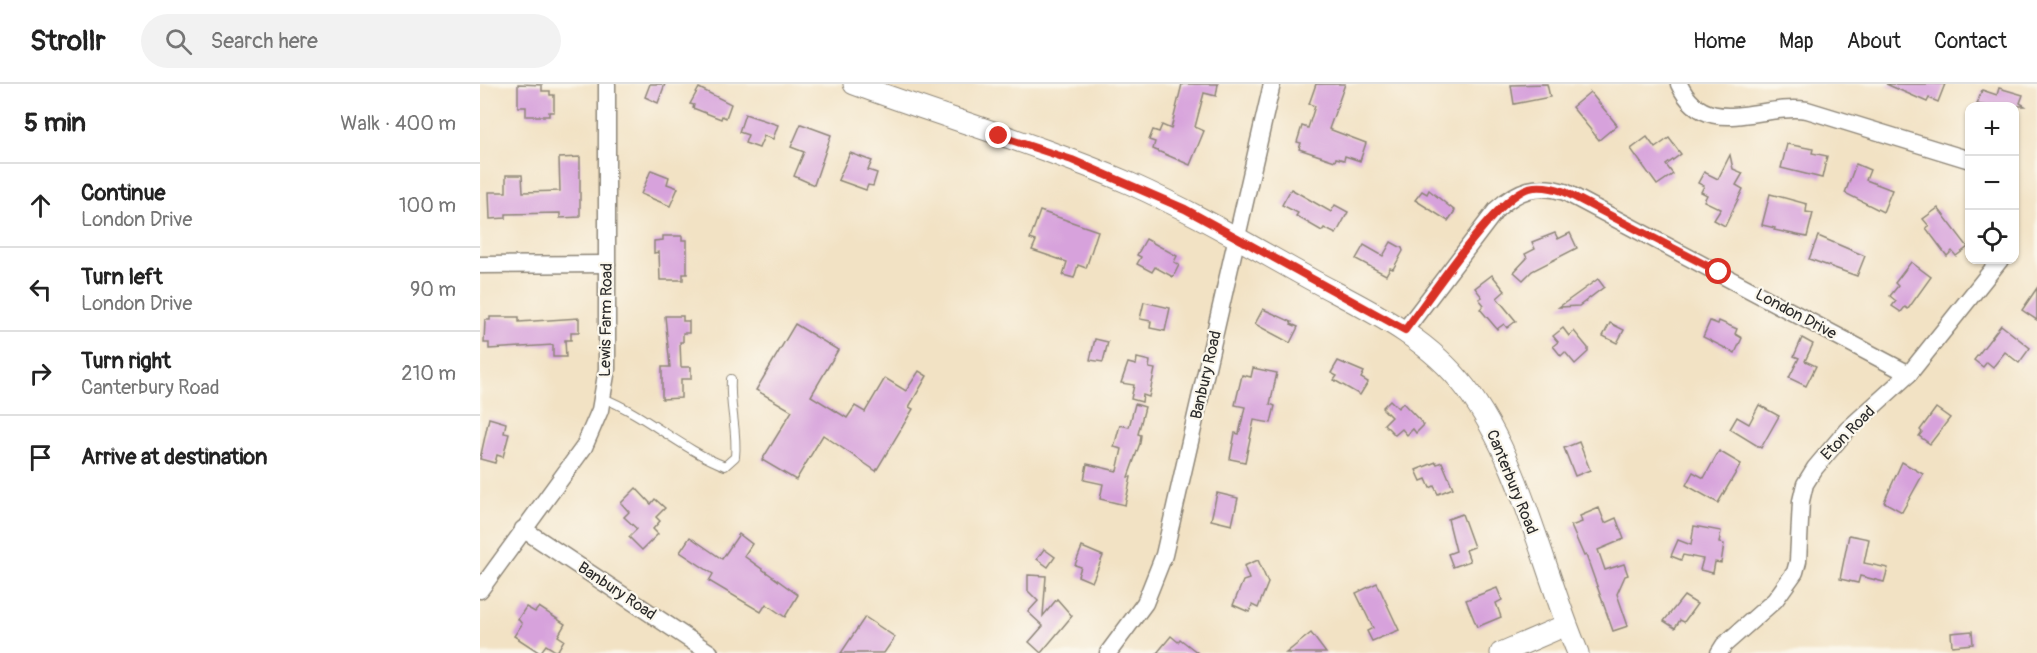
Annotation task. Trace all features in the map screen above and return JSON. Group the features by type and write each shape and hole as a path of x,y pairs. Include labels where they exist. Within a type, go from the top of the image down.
{"street":[{"name":"Lewis Farm Road","path":"480,590 585,447 594,429 603,398 607,369 607,84"},
{"name":"Canterbury Road","path":"854,84 949,120 1072,160 1185,209 1405,330 1449,369 1464,386 1489,424 1510,468 1578,653"},
{"name":"Banbury Road","path":"1108,653 1145,603 1164,555 1272,84"},
{"path":"1679,84 1691,102 1712,116 1723,117 1782,109 1807,110 1965,158"},
{"name":"London Drive","path":"1405,330 1497,209 1517,194 1539,187 1565,192 1909,374"},
{"path":"480,265 607,264"},
{"name":"Eton Road","path":"1719,653 1775,600 1795,572 1798,561 1801,501 1805,484 1815,468 1847,430 1909,374 1997,264"},
{"name":"Banbury Road","path":"524,529 710,653"},
{"path":"1501,653 1566,625"}],"lane":[{"path":"603,398 625,407 706,458 725,466 735,457 737,444 730,399 731,379"}],"building":[{"path":"518,84 542,85 542,91 550,91 550,95 554,95 554,112 549,112 549,116 526,116 526,107 518,107"},
{"path":"650,84 665,84 658,103 645,97"},
{"path":"1182,84 1218,84 1216,96 1204,93 1195,127 1204,131 1190,165 1153,149 1155,142 1149,140 1153,130 1159,132 1162,125 1171,129"},
{"path":"1316,84 1345,84 1329,129 1366,143 1360,161 1345,156 1344,160 1336,158 1335,161 1299,149 1301,143 1297,142 1302,126 1308,128 1315,106 1309,104"},
{"path":"1547,84 1550,97 1514,104 1511,85"},
{"path":"1886,84 1945,84 1938,102 1929,98 1927,102"},
{"path":"699,88 731,104 726,118 722,116 721,119 693,108 694,105 690,104"},
{"path":"1999,88 2023,95 2020,103 2025,106 2019,106 2019,102 1978,102 1982,90 1997,95"},
{"path":"1590,92 1617,125 1599,140 1572,107"},
{"path":"745,114 778,125 773,139 764,136 759,148 745,143 748,135 739,132"},
{"path":"801,124 831,135 814,185 794,176 804,152 791,147"},
{"path":"1647,137 1655,148 1669,138 1681,154 1666,165 1673,174 1657,185 1631,149"},
{"path":"1787,144 1813,149 1812,153 1827,156 1822,178 1781,168"},
{"path":"850,153 872,161 868,170 877,173 873,186 868,185 866,190 838,180"},
{"path":"1730,155 1733,169 1743,173 1736,185 1743,189 1725,226 1714,220 1721,209 1704,201 1707,195 1701,192 1704,186 1698,183 1704,172 1718,179"},
{"path":"580,157 580,217 560,218 560,213 506,214 506,218 490,219 489,192 506,192 506,175 522,175 523,192 560,191 559,158"},
{"path":"1856,164 1870,170 1866,180 1892,190 1883,212 1845,193"},
{"path":"651,170 669,177 667,184 678,188 670,206 641,194"},
{"path":"1291,189 1331,212 1335,205 1348,212 1336,234 1324,228 1322,231 1296,216 1298,213 1282,205"},
{"path":"1429,190 1455,211 1448,221 1415,200 1422,191 1427,194"},
{"path":"1770,194 1807,204 1806,212 1813,213 1807,237 1762,225"},
{"path":"1938,208 1965,243 1965,249 1956,256 1952,251 1947,256 1926,228 1929,226 1923,219"},
{"path":"1040,211 1098,231 1086,268 1078,265 1074,278 1063,275 1067,262 1032,250 1036,241 1030,239"},
{"path":"1555,233 1558,239 1570,233 1577,248 1532,271 1523,280 1514,272 1527,258 1525,254 1535,249 1532,242"},
{"path":"663,236 682,236 682,240 687,240 687,274 683,274 683,280 660,280 659,252 654,253 654,241 663,240"},
{"path":"1818,236 1865,256 1857,276 1809,259"},
{"path":"1146,239 1177,256 1174,262 1179,265 1173,277 1155,267 1152,272 1137,264 1141,257 1137,255"},
{"path":"1391,242 1403,251 1393,269 1390,268 1386,275 1356,259 1364,245 1383,256"},
{"path":"1911,262 1931,277 1908,309 1905,307 1901,312 1892,306 1896,301 1890,296 1898,286 1895,283"},
{"path":"1492,275 1505,291 1497,298 1516,321 1507,328 1504,324 1497,329 1480,309 1484,305 1479,299 1482,297 1475,288"},
{"path":"1598,279 1604,287 1579,306 1559,307"},
{"path":"2037,288 2037,320 2022,310"},
{"path":"1144,302 1170,308 1165,331 1150,328 1151,321 1140,319"},
{"path":"1263,309 1298,327 1290,343 1255,324"},
{"path":"665,316 683,316 683,321 689,321 689,333 683,333 683,342 680,342 681,367 691,367 691,379 681,379 681,398 662,399 662,367 670,367"},
{"path":"490,317 519,317 519,322 579,318 579,332 571,332 571,340 565,340 566,357 553,357 553,345 489,349 489,343 484,343 485,320 490,320"},
{"path":"1710,321 1718,324 1719,321 1737,329 1735,334 1742,338 1735,353 1703,337"},
{"path":"1610,323 1624,330 1617,343 1603,336"},
{"path":"795,324 838,350 811,396 847,418 855,406 865,412 885,378 906,391 919,371 927,376 909,407 913,409 876,471 823,435 796,480 762,460 792,411 756,390"},
{"path":"2001,325 2030,348 2019,363 2005,352 1993,367 1987,362 1983,367 1974,360"},
{"path":"1563,328 1569,336 1574,331 1588,348 1588,352 1575,364 1565,352 1561,356 1553,346 1558,342 1553,336"},
{"path":"1802,338 1813,344 1805,361 1816,366 1806,386 1789,378 1799,358 1794,356"},
{"path":"1095,339 1108,342 1103,362 1090,360"},
{"path":"1137,358 1150,361 1149,368 1155,369 1149,397 1143,395 1142,402 1131,399 1134,385 1121,383 1128,363 1136,365"},
{"path":"1338,361 1364,372 1361,378 1368,382 1360,395 1334,380 1337,376 1331,373"},
{"path":"1253,368 1277,373 1270,404 1275,406 1271,423 1254,420 1245,462 1230,459 1235,433 1239,434 1245,407 1235,405 1242,375 1251,377"},
{"path":"1390,400 1398,408 1403,403 1424,425 1416,433 1413,429 1407,435 1402,429 1395,435 1384,424 1391,417 1382,408"},
{"path":"1135,404 1145,407 1138,434 1141,435 1140,443 1128,477 1131,477 1125,505 1100,499 1103,484 1084,480 1087,464 1117,471 1122,449 1114,447 1120,425 1129,427"},
{"path":"1759,405 1779,416 1761,448 1730,429 1737,417 1749,424"},
{"path":"1936,408 1950,418 1930,444 1919,436 1922,432 1920,430"},
{"path":"489,418 506,423 504,433 509,434 503,457 497,455 495,463 480,459"},
{"path":"1579,442 1590,470 1575,476 1564,448"},
{"path":"1719,451 1741,464 1718,503 1686,485 1693,472 1704,478"},
{"path":"1436,462 1437,464 1442,462 1453,488 1438,494 1434,486 1430,488 1426,479 1421,481 1416,470"},
{"path":"1902,462 1923,474 1902,512 1884,502"},
{"path":"636,488 651,504 655,499 665,508 656,517 660,521 653,529 658,534 642,550 629,537 637,529 624,517 629,512 621,503"},
{"path":"1217,493 1238,498 1232,525 1211,520"},
{"path":"1599,508 1605,523 1616,518 1624,539 1598,550 1605,570 1624,564 1628,575 1625,576 1617,594 1628,626 1613,631 1586,555 1584,556 1571,526 1582,522 1580,516"},
{"path":"1462,514 1474,547 1466,550 1470,561 1453,567 1448,554 1456,551 1448,519"},
{"path":"1694,526 1721,531 1719,543 1724,544 1721,563 1715,562 1713,573 1700,570 1703,559 1683,555 1681,560 1671,556 1678,540 1691,545"},
{"path":"739,534 752,544 744,556 798,595 785,617 766,604 761,612 709,581 713,574 680,552 690,537 722,559"},
{"path":"1849,535 1869,539 1864,563 1888,568 1884,582 1860,576 1858,583 1840,579"},
{"path":"1082,547 1103,556 1092,582 1078,576 1081,567 1075,565"},
{"path":"1044,549 1055,557 1048,567 1037,559"},
{"path":"1258,560 1268,583 1258,608 1252,605 1249,612 1233,605 1243,581 1249,579 1244,566"},
{"path":"1028,575 1046,576 1043,616 1057,599 1072,616 1041,653 1029,642 1043,626 1028,612 1038,601 1028,591"},
{"path":"1377,583 1399,630 1372,641 1367,631 1373,628 1356,593"},
{"path":"1497,588 1502,600 1496,603 1501,617 1477,627 1466,600"},
{"path":"1684,596 1697,604 1684,622 1680,620 1675,628 1664,621"},
{"path":"526,607 535,612 539,607 565,624 558,636 564,640 557,652 546,645 540,653 514,636 522,624 518,619"},
{"path":"865,617 895,637 884,653 841,653"},
{"path":"1972,631 1973,644 1952,646 1951,633"},
{"path":"1311,633 1326,653 1286,653"},
{"path":"1171,636 1178,642 1180,639 1198,653 1157,653"}],"route":[{"path":"999,136 1072,160 1185,209 1405,330 1497,209 1506,200 1528,188 1553,188 1565,192 1719,272"}]}
